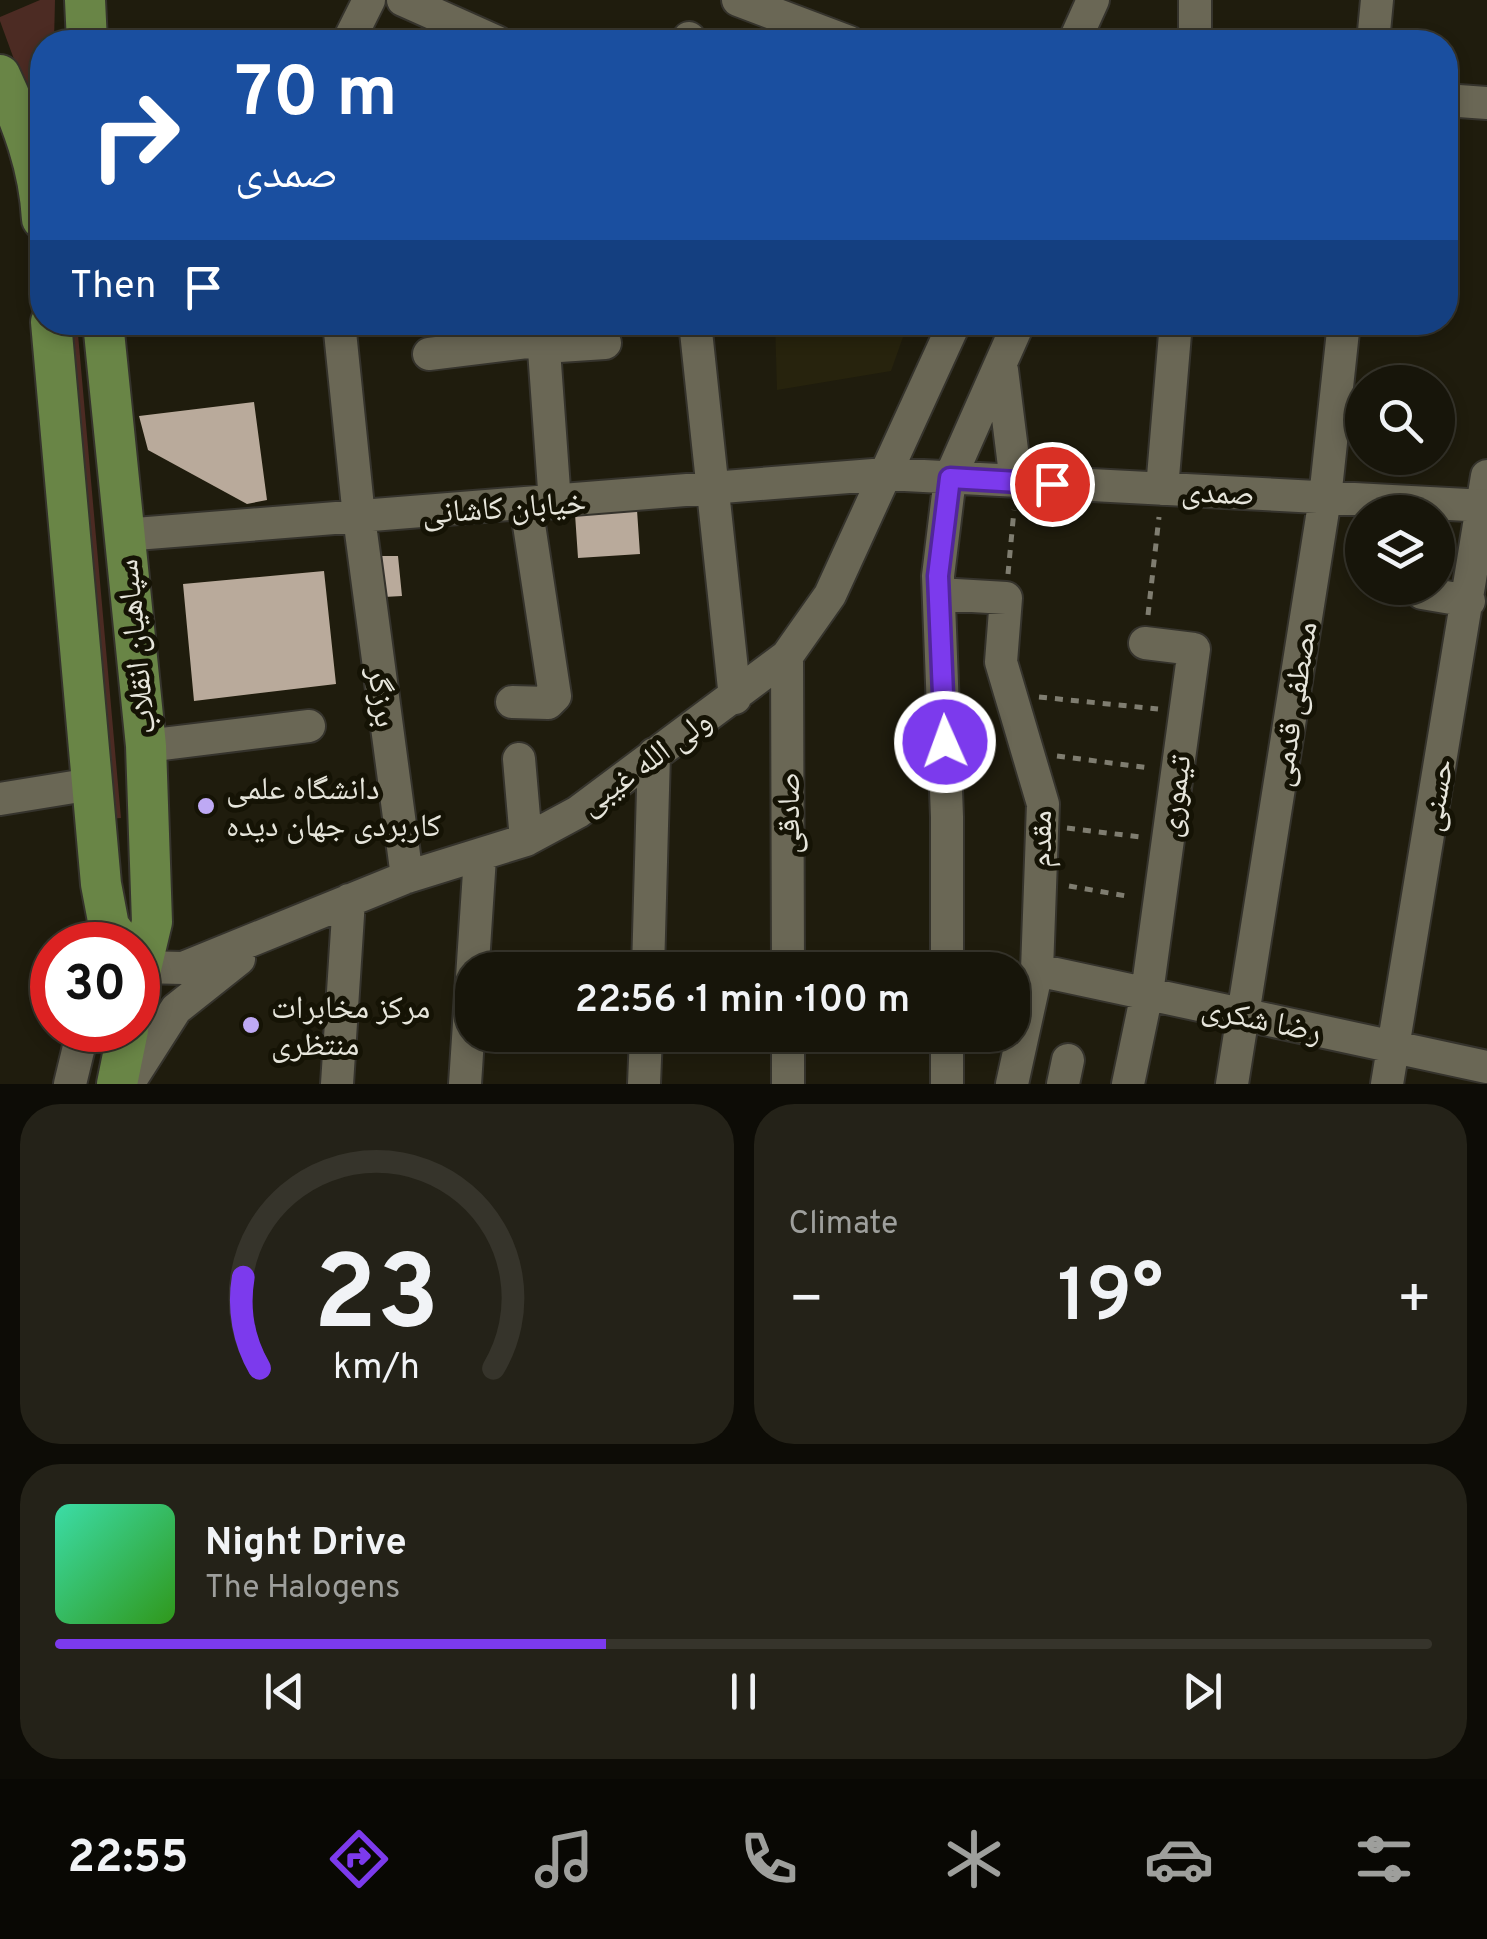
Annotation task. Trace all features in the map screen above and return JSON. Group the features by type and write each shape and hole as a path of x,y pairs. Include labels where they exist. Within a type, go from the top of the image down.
{"main road":[{"path":"85,0 86,30"},
{"path":"0,75 30,148"},
{"name":"سپاهیان انقلاب","path":"52,335 101,884 114,922"},
{"name":"سپاهیان انقلاب","path":"104,335 146,746 152,922"},
{"path":"101,884 128,892 153,878"},
{"path":"117,1084 124,1052"}],"street":[{"path":"354,30 369,0"},
{"path":"403,0 471,30"},
{"path":"738,0 817,30"},
{"path":"1079,30 1093,0"},
{"path":"1195,0 1195,30"},
{"path":"1374,30 1377,0"},
{"path":"1458,101 1487,103"},
{"name":"برزگر","path":"340,335 359,517 407,877"},
{"path":"696,335 735,698"},
{"name":"ولی الله غیبی","path":"160,962 183,968 407,877 526,840 578,812 735,698 787,656 830,595 948,335"},
{"path":"947,952 948,817 939,594 950,478 1014,335"},
{"path":"1162,489 1175,335"},
{"name":"مصطفی قدمی","path":"1232,1084 1325,498 1343,335"},
{"path":"512,702 548,703 556,696 540,504 543,337"},
{"path":"429,354 543,337 605,343"},
{"path":"1001,366 1016,482"},
{"name":"خیابان کاشانی","path":"123,535 886,474 950,478"},
{"name":"صمدی","path":"950,478 1325,498 1486,496"},
{"name":"حسنی","path":"1386,1084 1486,496"},
{"path":"939,594 1006,598"},
{"name":"مقدم","path":"1006,598 1001,662 1043,804 1037,970 1012,1084"},
{"path":"1455,599 1469,601"},
{"name":"تیموری","path":"1128,1084 1147,994 1194,649 1145,643"},
{"name":"صادقی","path":"787,656 788,952"},
{"path":"146,746 309,726"},
{"path":"648,952 654,754"},
{"path":"518,759 526,840"},
{"path":"0,800 92,784"},
{"path":"465,1084 480,857"},
{"path":"337,1084 350,900"},
{"path":"128,1084 176,1009 278,931"},
{"name":"رضا شکری","path":"1037,970 1487,1067"},
{"path":"70,1084 78,1052"},
{"path":"644,1084 645,1052"},
{"path":"788,1052 788,1084"},
{"path":"947,1052 947,1084"}],"path":[{"path":"1006,598 1016,482"},
{"path":"1145,643 1162,489"},
{"path":"1010,694 1186,712"},
{"path":"1028,752 1178,771"},
{"path":"1042,824 1168,840"},
{"path":"1040,882 1160,901"}],"shaded area":[{"path":"40,0 55,0 54,30 30,30 30,103 0,21 0,17"},
{"path":"66,335 78,335 121,818 108,819"},
{"path":"775,335 904,335 891,371 777,390"}],"building":[{"path":"254,402 267,500 247,504 148,450 139,416"},
{"path":"637,510 640,554 578,558 575,514"},
{"path":"379,556 398,556 402,596 384,597"},
{"path":"324,571 336,684 194,701 183,584"}],"place":[{"name":"دانشگاه علمی کاربردی جهان دیده","path":"206,806"},
{"name":"مرکز مخابرات منتظری","path":"251,1025"}],"route":[{"path":"945,742 938,576 950,478 1052,484"}]}
